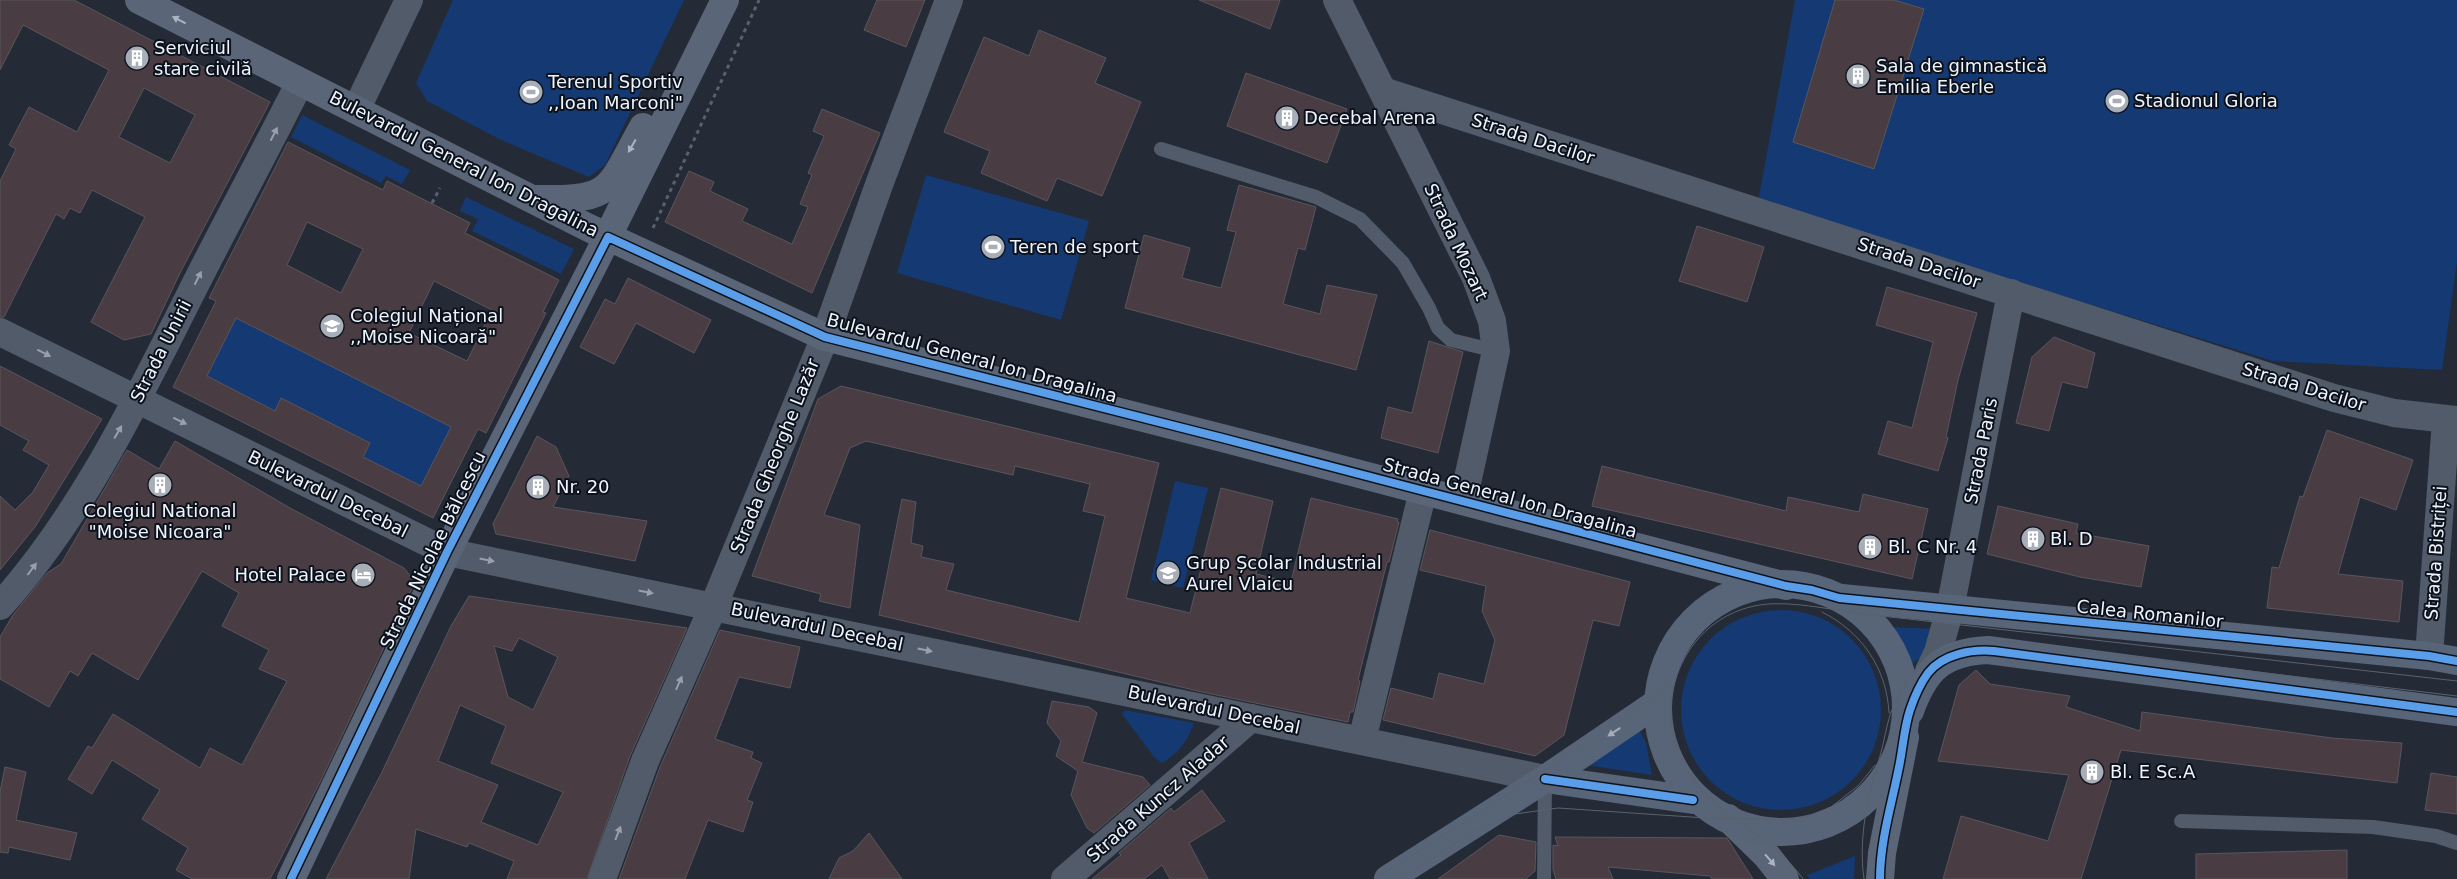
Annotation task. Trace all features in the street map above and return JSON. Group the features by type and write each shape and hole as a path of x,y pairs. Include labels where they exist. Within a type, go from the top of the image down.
{"main road":[{"name":"Bulevardul General Ion Dragalina","path":"139,0 608,237 825,337 1226,439"},
{"name":"Strada Nicolae Bălcescu","path":"291,879 447,552 608,237 725,0"},
{"path":"531,199 573,199 594,195 606,189 653,110 668,92 684,82"},
{"name":"Strada General Ion Dragalina","path":"1226,439 1786,586"},
{"path":"1693,800 1676,780 1669,766 1660,744 1654,705 1657,686 1665,665 1678,643 1697,619 1717,604 1745,592 1786,586 1839,598 1874,622 1891,642 1902,664 1907,725 1882,853 1880,879"},
{"name":"Calea Romanilor","path":"1839,598 2429,656 2457,661"},
{"path":"1545,779 1693,800 1728,818 1770,829 1793,831 1830,821 1852,808 1876,788 1897,757 1921,684 1929,672 1939,663 1956,655 1988,650 2457,712"},
{"path":"1388,879 1545,779 1654,705"},
{"path":"1728,818 1767,856 1785,879"}],"street":[{"path":"356,110 409,0"},
{"name":"Strada Gheorghe Lazăr","path":"602,879 645,761 714,606 825,337 880,182 949,0"},
{"name":"Strada Mozart","path":"1337,0 1476,278 1492,321 1496,351 1463,501"},
{"name":"Strada Unirii","path":"0,606 28,575 58,535 137,400 300,82"},
{"name":"Strada Dacilor","path":"1384,92 2334,398 2394,413 2451,420"},
{"name":"Strada Paris","path":"1929,672 1938,652 1950,609 2011,293"},
{"name":"Bulevardul Decebal","path":"0,332 447,552 1545,779"},
{"name":"Strada Bistriței","path":"2429,656 2451,420"},
{"path":"1362,740 1423,491"},
{"name":"Strada Kuncz Aladar","path":"1065,879 1251,718"}],"lane":[{"path":"1161,149 1316,197 1360,219 1403,263 1429,308 1438,328 1450,340 1496,351"},
{"path":"1544,879 1545,779"},
{"path":"2181,821 2373,826 2436,836 2457,843"}],"path":[{"path":"653,228 760,0"},
{"path":"432,203 440,188"}],"shaded area":[{"name":"Terenul Sportiv ,,Ioan Marconi\"","path":"453,0 684,0 605,165 589,177 501,140 427,101 416,83"},
{"name":"Stadionul Gloria","path":"1795,0 2457,0 2457,261 2442,370 2273,361 1758,202"},
{"path":"302,115 410,170 402,184 386,176 381,183 291,137"},
{"name":"Teren de sport","path":"926,175 1089,221 1061,320 897,273"},
{"path":"466,197 574,249 561,274 472,231 478,219 460,211"},
{"path":"236,318 451,427 421,486 363,457 370,443 281,398 275,411 207,376"},
{"path":"1175,481 1208,488 1183,588 1151,580"},
{"path":"1781,610 1800,612 1828,622 1844,633 1858,647 1873,672 1879,691 1881,710 1879,729 1869,757 1858,773 1844,787 1819,802 1800,808 1781,810 1762,808 1734,798 1718,787 1704,773 1689,748 1683,729 1681,710 1683,691 1693,663 1704,647 1718,633 1743,618 1762,612"},
{"path":"1891,627 1937,629 1928,652 1912,664 1903,645"},
{"path":"1125,710 1194,723 1182,746 1162,763 1155,758 1122,714"},
{"path":"1637,725 1646,743 1652,775 1579,764"},
{"path":"1855,856 1854,879 1810,879 1807,875"}],"building":[{"path":"0,0 74,0 270,102 180,273 151,334 124,340 91,322 145,217 92,190 80,213 70,208 64,219 56,214 4,317 0,317 0,181 16,149 9,145 29,107 77,132 109,70 23,25 0,70","holes":["144,88 195,115 170,163 119,137"]},
{"path":"877,0 925,0 906,47 864,30"},
{"path":"1199,0 1280,0 1270,29"},
{"name":"Sala de gimnastică Emilia Eberle","path":"1835,0 1894,0 1924,9 1874,169 1793,142"},
{"path":"1039,30 1106,58 1095,83 1141,102 1102,196 1057,178 1047,201 981,173 990,151 944,132 984,37 1029,56"},
{"name":"Decebal Arena","path":"1246,73 1347,109 1327,163 1227,126"},
{"path":"822,109 880,133 812,293 665,222 689,171 714,182 710,191 748,209 742,221 792,244 808,207 800,204 812,175 808,173 824,136 813,131"},
{"name":"Colegiul Național ,,Moise Nicoară\"","path":"288,142 383,190 387,181 470,223 465,233 559,280 543,312 546,313 486,433 478,429 433,518 173,387 216,301 209,298","holes":["307,222 363,249 341,293 287,265","434,281 492,310 467,361 409,333","236,318 451,427 421,486 363,457 370,443 281,398 275,411 207,376"]},
{"path":"1239,185 1316,207 1305,250 1298,248 1283,304 1320,314 1327,285 1377,295 1356,370 1125,308 1144,235 1190,248 1182,278 1221,288 1236,232 1227,230"},
{"path":"1697,226 1764,247 1747,302 1679,281"},
{"path":"628,278 711,320 694,353 636,323 614,364 580,347 605,299 615,304"},
{"path":"1887,287 1977,313 1958,380 1946,437 1948,438 1938,471 1878,454 1888,421 1912,428 1933,342 1876,325"},
{"path":"2054,337 2095,353 2087,388 2062,382 2049,431 2016,423 2032,357"},
{"path":"1429,341 1463,352 1438,453 1381,438 1388,407 1412,413"},
{"path":"0,366 102,419 35,527 0,570 0,496 15,510 33,492 49,465 23,450 29,441 0,425"},
{"name":"Grup Școlar Industrial Aurel Vlaicu","path":"841,386 1159,463 1126,598 1190,613 1221,488 1273,501 1256,574 1291,582 1311,498 1398,519 1397,522 1399,522 1389,562 1387,562 1358,680 1360,681 1353,712 1350,712 1348,722 1202,692 879,615 902,499 916,502 911,543 923,546 921,557 954,564 946,590 1079,622 1105,516 1083,511 1090,484 1015,466 1013,475 866,441 850,448 824,515 860,525 850,608 819,601 821,594 752,576 818,399"},
{"path":"2327,430 2413,460 2396,510 2360,497 2338,574 2403,581 2399,622 2267,608 2272,567 2279,568 2300,496 2303,497"},
{"name":"Nr. 20","path":"537,436 556,447 569,476 553,507 647,521 635,561 496,534 493,524"},
{"path":"175,441 290,508 404,568 415,582 320,782 270,879 192,879 176,870 188,848 142,819 160,790 112,760 92,794 68,779 88,746 92,748 113,714 200,768 210,748 242,765 287,681 259,669 269,650 222,626 239,593 202,571 138,680 92,653 78,676 70,671 49,707 0,679 0,637 13,615 47,573 61,564 127,450 159,469"},
{"path":"1602,466 1786,511 1788,497 1859,512 1863,494 1928,509 1912,579 1592,506"},
{"path":"1998,506 2078,524 2076,533 2149,546 2141,587 2080,577 1987,554"},
{"path":"1430,530 1630,582 1619,626 1593,620 1564,735 1535,756 1383,720 1391,688 1433,699 1439,673 1484,684 1495,640 1482,611 1486,586 1420,570"},
{"path":"469,596 687,628 630,756 587,879 507,879 514,861 469,843 467,847 416,829 409,879 326,879 382,772 451,626","holes":["519,638 558,657 533,710 508,697 494,646 512,651","460,705 506,726 491,763 563,792 538,845 481,822 498,785 438,761"]},
{"path":"720,630 800,647 790,688 739,677 715,739 753,752 751,758 762,763 747,800 753,802 743,832 708,820 685,879 619,879 660,767"},
{"path":"1976,670 1990,684 2070,696 2066,707 2140,731 2142,712 2332,738 2402,743 2397,783 2121,750 2081,879 1943,879 1961,816 2048,841 2069,775 1938,761 1959,685"},
{"path":"1052,701 1089,707 1097,713 1082,762 1143,777 1150,785 1094,833 1087,828 1071,795 1078,771 1056,756 1061,741 1047,723"},
{"path":"5,767 26,772 16,820 77,833 70,860 9,847 8,853 0,852 0,792"},
{"path":"2431,773 2457,777 2457,814 2425,810"},
{"path":"1202,790 1225,821 1189,843 1208,879 1170,879 1162,865 1144,879 1092,879 1121,855 1119,853 1171,808 1174,812"},
{"path":"869,833 902,879 829,879 839,858 853,851"},
{"path":"1499,835 1536,842 1535,871 1526,879 1438,879"},
{"path":"1555,837 1727,838 1753,879 1712,879 1710,876 1608,867 1613,879 1556,879 1553,870 1553,845 1558,846"},
{"path":"2347,850 2347,879 2196,879 2196,854"}],"tram line":[{"path":"1803,879 1779,852 1735,819 1706,794 1694,780 1680,755 1672,729 1671,702 1677,676 1688,652 1705,632 1727,616 1754,606 1794,604 1864,614 2457,681"},
{"path":"1822,612 1849,630 1870,654 1883,681 1889,713"},
{"path":"1864,879 1862,848 1865,816 1890,715 1897,699 1914,672 1938,653 1952,646 1984,639 2457,696"},
{"path":"1375,879 1588,743 1656,695 1675,676"},
{"path":"1399,879 1472,833 1515,814 1558,808 1706,818 1786,820 1806,817 1831,807 1858,786 1875,765"}],"cycle path":[{"path":"291,879 447,552 608,237 825,337 1226,439 1786,586 1812,590 1839,598 2429,656 2457,661"},
{"path":"1880,879 1884,836 1906,724 1912,705 1928,673 1942,661 1958,654 1994,651 2457,712"},
{"path":"1545,779 1693,800"}],"place":[{"name":"Serviciul stare civilă","path":"137,58"},
{"name":"Sala de gimnastică Emilia Eberle","path":"1858,76"},
{"name":"Terenul Sportiv ,,Ioan Marconi\"","path":"531,92"},
{"name":"Stadionul Gloria","path":"2117,101"},
{"name":"Decebal Arena","path":"1287,118"},
{"name":"Teren de sport","path":"993,247"},
{"name":"Colegiul Național ,,Moise Nicoară\"","path":"332,326"},
{"name":"Colegiul National \"Moise Nicoara\"","path":"160,485"},
{"name":"Nr. 20","path":"538,487"},
{"name":"Bl. D","path":"2033,539"},
{"name":"Bl. C Nr. 4","path":"1870,547"},
{"name":"Grup Școlar Industrial Aurel Vlaicu","path":"1168,573"},
{"name":"Hotel Palace","path":"363,575"},
{"name":"Bl. E Sc.A","path":"2092,772"}]}
